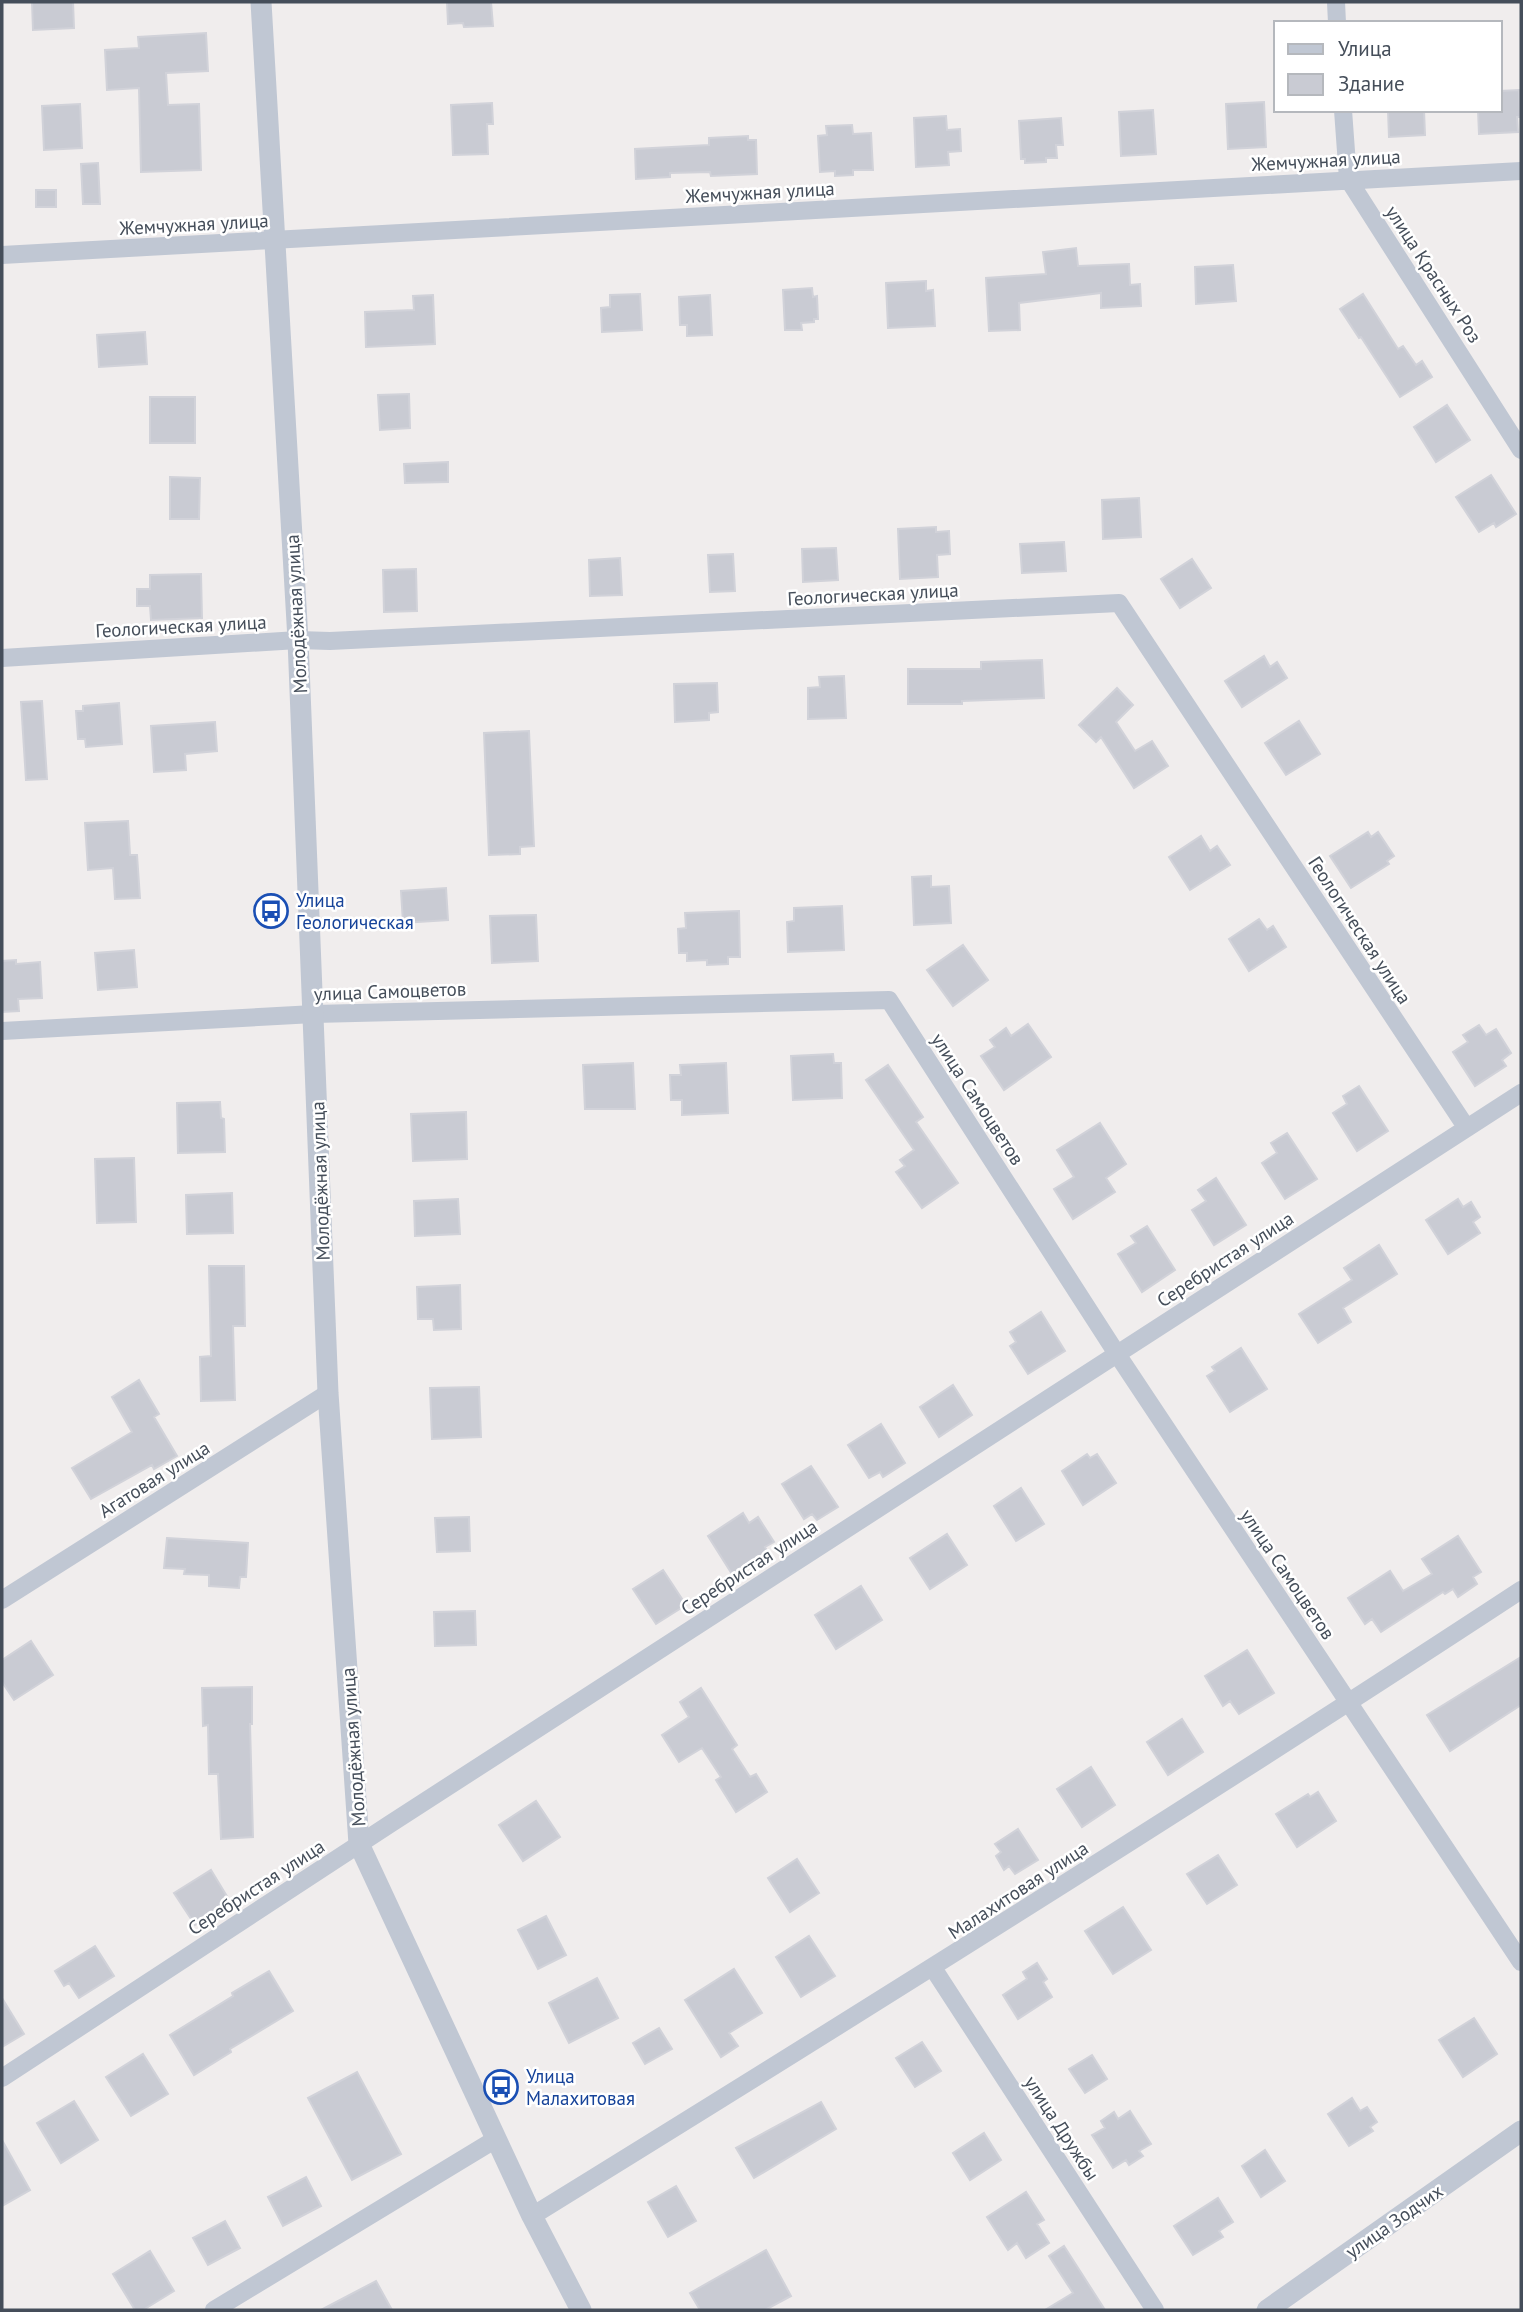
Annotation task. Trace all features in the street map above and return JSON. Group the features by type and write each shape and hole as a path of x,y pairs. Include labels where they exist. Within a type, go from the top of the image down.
{"street":[{"name":"Молодёжная улица","path":"261,2 298,640 328,1393 359,1844 532,2217 581,2310"},
{"path":"1336,2 1337,21"},
{"name":"улица Красных Роз","path":"1343,112 1348,179 1521,450"},
{"name":"Жемчужная улица","path":"2,255 1521,171"},
{"name":"Геологическая улица","path":"2,657 298,640 330,641 1119,603 1466,1127"},
{"name":"улица Самоцветов","path":"2,1031 314,1014 889,1000 1117,1354 1521,1962"},
{"name":"Серебристая улица","path":"2,2078 1521,1093"},
{"name":"Агатовая улица","path":"2,1600 328,1393"},
{"name":"Малахитовая улица","path":"532,2217 933,1968 1521,1590"},
{"name":"улица Дружбы","path":"933,1968 1155,2310"},
{"name":"улица Зодчих","path":"1267,2310 1521,2131"},
{"path":"214,2310 496,2139"}],"building":[{"path":"32,2 73,2 74,28 33,30"},
{"path":"447,2 491,2 493,26 464,27 463,23 448,24"},
{"path":"206,33 208,71 166,73 168,105 199,104 201,170 141,172 139,88 107,90 105,50 139,48 138,37"},
{"path":"1519,90 1518,132 1479,134 1478,112 1502,112 1502,91"},
{"path":"1264,102 1266,147 1228,149 1226,104"},
{"path":"492,103 493,124 487,124 488,154 453,155 451,105"},
{"path":"80,104 82,148 44,150 42,106"},
{"path":"1153,110 1156,154 1121,156 1119,112"},
{"path":"1388,112 1424,112 1425,135 1389,137"},
{"path":"946,116 947,130 960,129 961,151 948,152 949,165 916,167 914,118"},
{"path":"1061,118 1063,145 1056,145 1057,158 1046,158 1046,162 1025,163 1025,159 1021,159 1019,121"},
{"path":"852,125 853,134 871,133 873,170 853,170 853,175 835,176 835,171 820,172 818,136 827,135 826,126"},
{"path":"748,136 748,140 756,140 757,174 711,176 710,172 670,173 670,177 636,179 635,149 709,145 709,138"},
{"path":"98,163 100,204 83,204 81,164"},
{"path":"36,190 56,190 56,207 36,207"},
{"path":"1076,248 1078,266 1129,264 1130,285 1140,284 1141,306 1101,308 1101,293 1019,303 1020,330 989,331 986,278 1046,274 1043,252"},
{"path":"1233,265 1236,301 1196,304 1195,267"},
{"path":"926,281 926,291 933,290 935,326 888,328 886,283"},
{"path":"812,288 813,297 817,296 818,319 801,323 802,330 785,330 783,290"},
{"path":"640,294 642,330 602,332 601,308 610,307 610,295"},
{"path":"1363,294 1398,349 1403,346 1416,365 1422,361 1432,377 1400,397 1340,309"},
{"path":"433,295 435,344 366,347 365,312 414,310 413,296"},
{"path":"710,295 712,335 687,336 687,325 680,325 679,297"},
{"path":"145,332 147,364 99,367 97,335"},
{"path":"409,394 410,428 380,430 378,395"},
{"path":"150,397 195,397 195,443 150,443"},
{"path":"1447,405 1470,440 1436,462 1414,427"},
{"path":"448,462 448,482 405,483 404,464"},
{"path":"1491,475 1516,514 1496,527 1494,523 1479,532 1456,497"},
{"path":"170,477 200,478 199,519 170,519"},
{"path":"1139,498 1141,537 1103,539 1102,500"},
{"path":"936,527 936,532 949,531 950,554 937,555 938,577 900,579 898,529"},
{"path":"1064,542 1066,571 1022,573 1020,544"},
{"path":"836,548 838,580 803,582 802,549"},
{"path":"733,554 735,591 710,592 708,555"},
{"path":"620,558 622,595 590,596 589,560"},
{"path":"1192,559 1211,588 1180,608 1161,579"},
{"path":"416,569 417,611 384,612 383,570"},
{"path":"201,574 202,618 151,620 150,606 137,606 137,589 150,589 150,575"},
{"path":"1264,656 1270,667 1277,662 1287,678 1242,707 1225,681"},
{"path":"1042,660 1044,698 962,701 962,704 908,704 908,669 981,669 981,662"},
{"path":"844,676 846,718 808,719 808,688 820,687 819,677"},
{"path":"717,683 718,712 709,713 709,720 675,722 674,684"},
{"path":"1117,688 1133,705 1116,722 1135,751 1152,741 1168,766 1134,788 1101,737 1096,742 1079,725"},
{"path":"42,701 47,779 26,780 21,702"},
{"path":"119,703 122,744 86,747 85,739 78,739 76,711 83,711 83,706"},
{"path":"1299,721 1320,754 1286,775 1265,743"},
{"path":"215,722 217,751 185,754 186,770 154,772 151,726"},
{"path":"529,731 534,846 520,847 520,854 489,855 484,733"},
{"path":"128,821 130,855 137,855 140,898 115,899 113,868 88,870 85,823"},
{"path":"1368,832 1371,837 1378,832 1394,856 1387,861 1389,864 1351,888 1330,856"},
{"path":"1201,836 1210,851 1217,846 1230,865 1190,890 1169,857"},
{"path":"931,876 931,887 949,886 951,923 914,925 912,877"},
{"path":"446,888 448,920 403,923 401,891"},
{"path":"842,906 844,950 788,952 787,922 794,921 794,908"},
{"path":"739,911 740,957 728,957 728,964 707,965 707,960 687,961 687,953 679,953 678,929 686,928 685,913"},
{"path":"536,915 538,961 492,963 490,916"},
{"path":"1259,919 1267,930 1273,926 1286,947 1249,971 1229,939"},
{"path":"963,945 988,980 953,1006 927,970"},
{"path":"134,950 137,987 98,990 95,953"},
{"path":"16,960 16,964 40,962 42,998 18,999 19,1011 2,1012 2,961"},
{"path":"1028,1024 1051,1057 1004,1090 981,1056 995,1047 990,1040 1006,1028 1011,1036"},
{"path":"1479,1025 1486,1035 1496,1029 1511,1053 1502,1060 1506,1066 1475,1086 1453,1052 1468,1042 1463,1035"},
{"path":"833,1054 834,1063 841,1063 842,1098 793,1100 791,1056"},
{"path":"633,1063 635,1109 585,1109 583,1065"},
{"path":"726,1063 728,1113 682,1115 682,1100 671,1100 670,1075 681,1075 680,1065"},
{"path":"888,1065 923,1117 916,1122 958,1183 922,1208 896,1172 905,1166 900,1160 914,1150 866,1080"},
{"path":"1359,1086 1388,1131 1357,1151 1333,1113 1347,1104 1343,1096"},
{"path":"220,1102 221,1118 224,1119 225,1152 178,1153 177,1103"},
{"path":"466,1112 467,1159 413,1161 411,1114"},
{"path":"1100,1123 1126,1164 1106,1178 1115,1192 1073,1219 1054,1189 1074,1177 1057,1150"},
{"path":"1287,1133 1317,1179 1285,1199 1262,1163 1277,1153 1271,1143"},
{"path":"134,1158 136,1222 97,1223 95,1159"},
{"path":"1216,1178 1246,1225 1214,1245 1192,1210 1206,1201 1198,1190"},
{"path":"232,1193 233,1233 187,1234 186,1195"},
{"path":"458,1199 460,1234 415,1236 414,1201"},
{"path":"1458,1199 1463,1207 1471,1202 1480,1217 1473,1222 1480,1233 1448,1254 1426,1220"},
{"path":"1147,1226 1175,1270 1142,1292 1118,1254 1136,1243 1131,1236"},
{"path":"1379,1245 1397,1274 1343,1308 1351,1322 1318,1343 1299,1314 1352,1280 1344,1268"},
{"path":"209,1266 244,1266 245,1326 233,1326 235,1400 201,1401 200,1357 211,1356"},
{"path":"460,1285 461,1329 434,1330 433,1319 418,1319 417,1287"},
{"path":"1041,1312 1065,1351 1028,1374 1010,1346 1016,1342 1010,1332"},
{"path":"1241,1348 1267,1389 1230,1412 1207,1376 1215,1371 1212,1367"},
{"path":"139,1380 159,1414 154,1417 177,1456 154,1469 152,1465 91,1499 72,1468 132,1432 112,1397"},
{"path":"953,1385 972,1415 939,1437 920,1407"},
{"path":"479,1387 481,1437 432,1439 430,1388"},
{"path":"881,1424 905,1463 883,1477 880,1472 869,1478 848,1445"},
{"path":"1087,1454 1090,1458 1097,1454 1116,1483 1083,1505 1062,1471"},
{"path":"811,1466 838,1507 817,1520 812,1514 804,1519 782,1484"},
{"path":"1021,1488 1044,1524 1016,1541 994,1506"},
{"path":"743,1513 749,1523 758,1517 774,1542 765,1547 767,1551 732,1574 708,1536"},
{"path":"469,1517 470,1551 437,1552 435,1518"},
{"path":"947,1534 967,1565 930,1589 910,1558"},
{"path":"1458,1536 1481,1572 1473,1577 1477,1584 1458,1597 1453,1589 1445,1594 1443,1592 1381,1632 1372,1619 1365,1624 1348,1598 1390,1571 1403,1591 1432,1574 1422,1559"},
{"path":"167,1538 248,1543 246,1577 240,1577 239,1588 209,1586 209,1575 184,1574 185,1569 164,1568"},
{"path":"663,1570 686,1605 656,1624 633,1589"},
{"path":"861,1586 882,1620 836,1649 815,1615"},
{"path":"475,1611 476,1645 435,1646 434,1612"},
{"path":"31,1641 53,1675 14,1700 2,1682 2,1660"},
{"path":"1247,1650 1274,1693 1239,1714 1230,1701 1223,1706 1205,1676"},
{"path":"1521,1657 1521,1705 1450,1751 1427,1715"},
{"path":"252,1687 250,1724 253,1837 221,1839 218,1774 209,1774 208,1725 203,1726 202,1688"},
{"path":"701,1688 737,1745 732,1749 750,1777 756,1774 767,1792 736,1812 716,1780 721,1777 702,1748 679,1762 662,1735 689,1717 680,1702"},
{"path":"1182,1719 1203,1752 1168,1775 1147,1742"},
{"path":"1091,1767 1115,1805 1082,1827 1057,1789"},
{"path":"1318,1792 1336,1821 1297,1847 1276,1814 1308,1794 1310,1797"},
{"path":"536,1801 560,1837 523,1861 499,1825"},
{"path":"1018,1829 1038,1860 1015,1874 1009,1866 1004,1870 996,1856 1001,1852 995,1844"},
{"path":"1218,1855 1237,1885 1207,1904 1187,1874"},
{"path":"797,1859 819,1893 790,1912 768,1878"},
{"path":"211,1870 231,1903 195,1925 174,1893"},
{"path":"1123,1907 1151,1950 1113,1974 1085,1931"},
{"path":"546,1916 566,1955 538,1969 518,1930"},
{"path":"809,1936 835,1976 801,1997 776,1957"},
{"path":"95,1946 114,1976 79,1998 69,1983 64,1986 55,1971"},
{"path":"1037,1963 1047,1979 1043,1982 1052,1997 1018,2019 1003,1995 1027,1979 1023,1972"},
{"path":"734,1969 762,2013 729,2033 738,2046 721,2057 685,2000"},
{"path":"269,1971 293,2011 230,2049 231,2052 194,2075 170,2035"},
{"path":"597,1978 618,2018 569,2043 549,2003"},
{"path":"2,1998 24,2034 2,2047"},
{"path":"1474,2018 1497,2054 1463,2077 1439,2040"},
{"path":"659,2028 672,2049 645,2064 633,2043"},
{"path":"922,2042 941,2071 915,2087 896,2058"},
{"path":"143,2054 168,2094 131,2116 106,2077"},
{"path":"1092,2055 1107,2079 1085,2093 1069,2069"},
{"path":"357,2072 401,2154 352,2180 308,2098"},
{"path":"1352,2098 1360,2111 1367,2107 1377,2122 1370,2127 1373,2131 1349,2146 1328,2114"},
{"path":"74,2101 98,2140 61,2163 37,2123"},
{"path":"821,2102 836,2129 754,2178 736,2148"},
{"path":"1130,2111 1151,2144 1139,2151 1143,2156 1129,2165 1126,2160 1113,2168 1092,2135 1105,2128 1101,2121 1114,2112 1118,2119"},
{"path":"984,2133 1001,2160 970,2180 953,2153"},
{"path":"2,2140 30,2190 2,2206"},
{"path":"1265,2150 1285,2181 1261,2197 1242,2166"},
{"path":"306,2177 321,2206 283,2226 268,2197"},
{"path":"676,2186 696,2221 668,2237 648,2202"},
{"path":"1026,2192 1044,2220 1037,2224 1049,2243 1026,2258 1017,2243 1008,2250 987,2217"},
{"path":"1218,2198 1233,2222 1219,2231 1223,2237 1193,2255 1174,2226"},
{"path":"225,2221 240,2248 208,2265 193,2238"},
{"path":"1064,2246 1105,2310 1045,2310 1073,2293 1049,2256"},
{"path":"766,2250 791,2296 765,2310 700,2310 690,2293"},
{"path":"150,2251 174,2291 143,2310 135,2310 113,2274"},
{"path":"376,2281 392,2310 321,2310"}],"place":[{"name":"Улица Геологическая","path":"271,911"},
{"name":"Улица Малахитовая","path":"501,2087"}]}
